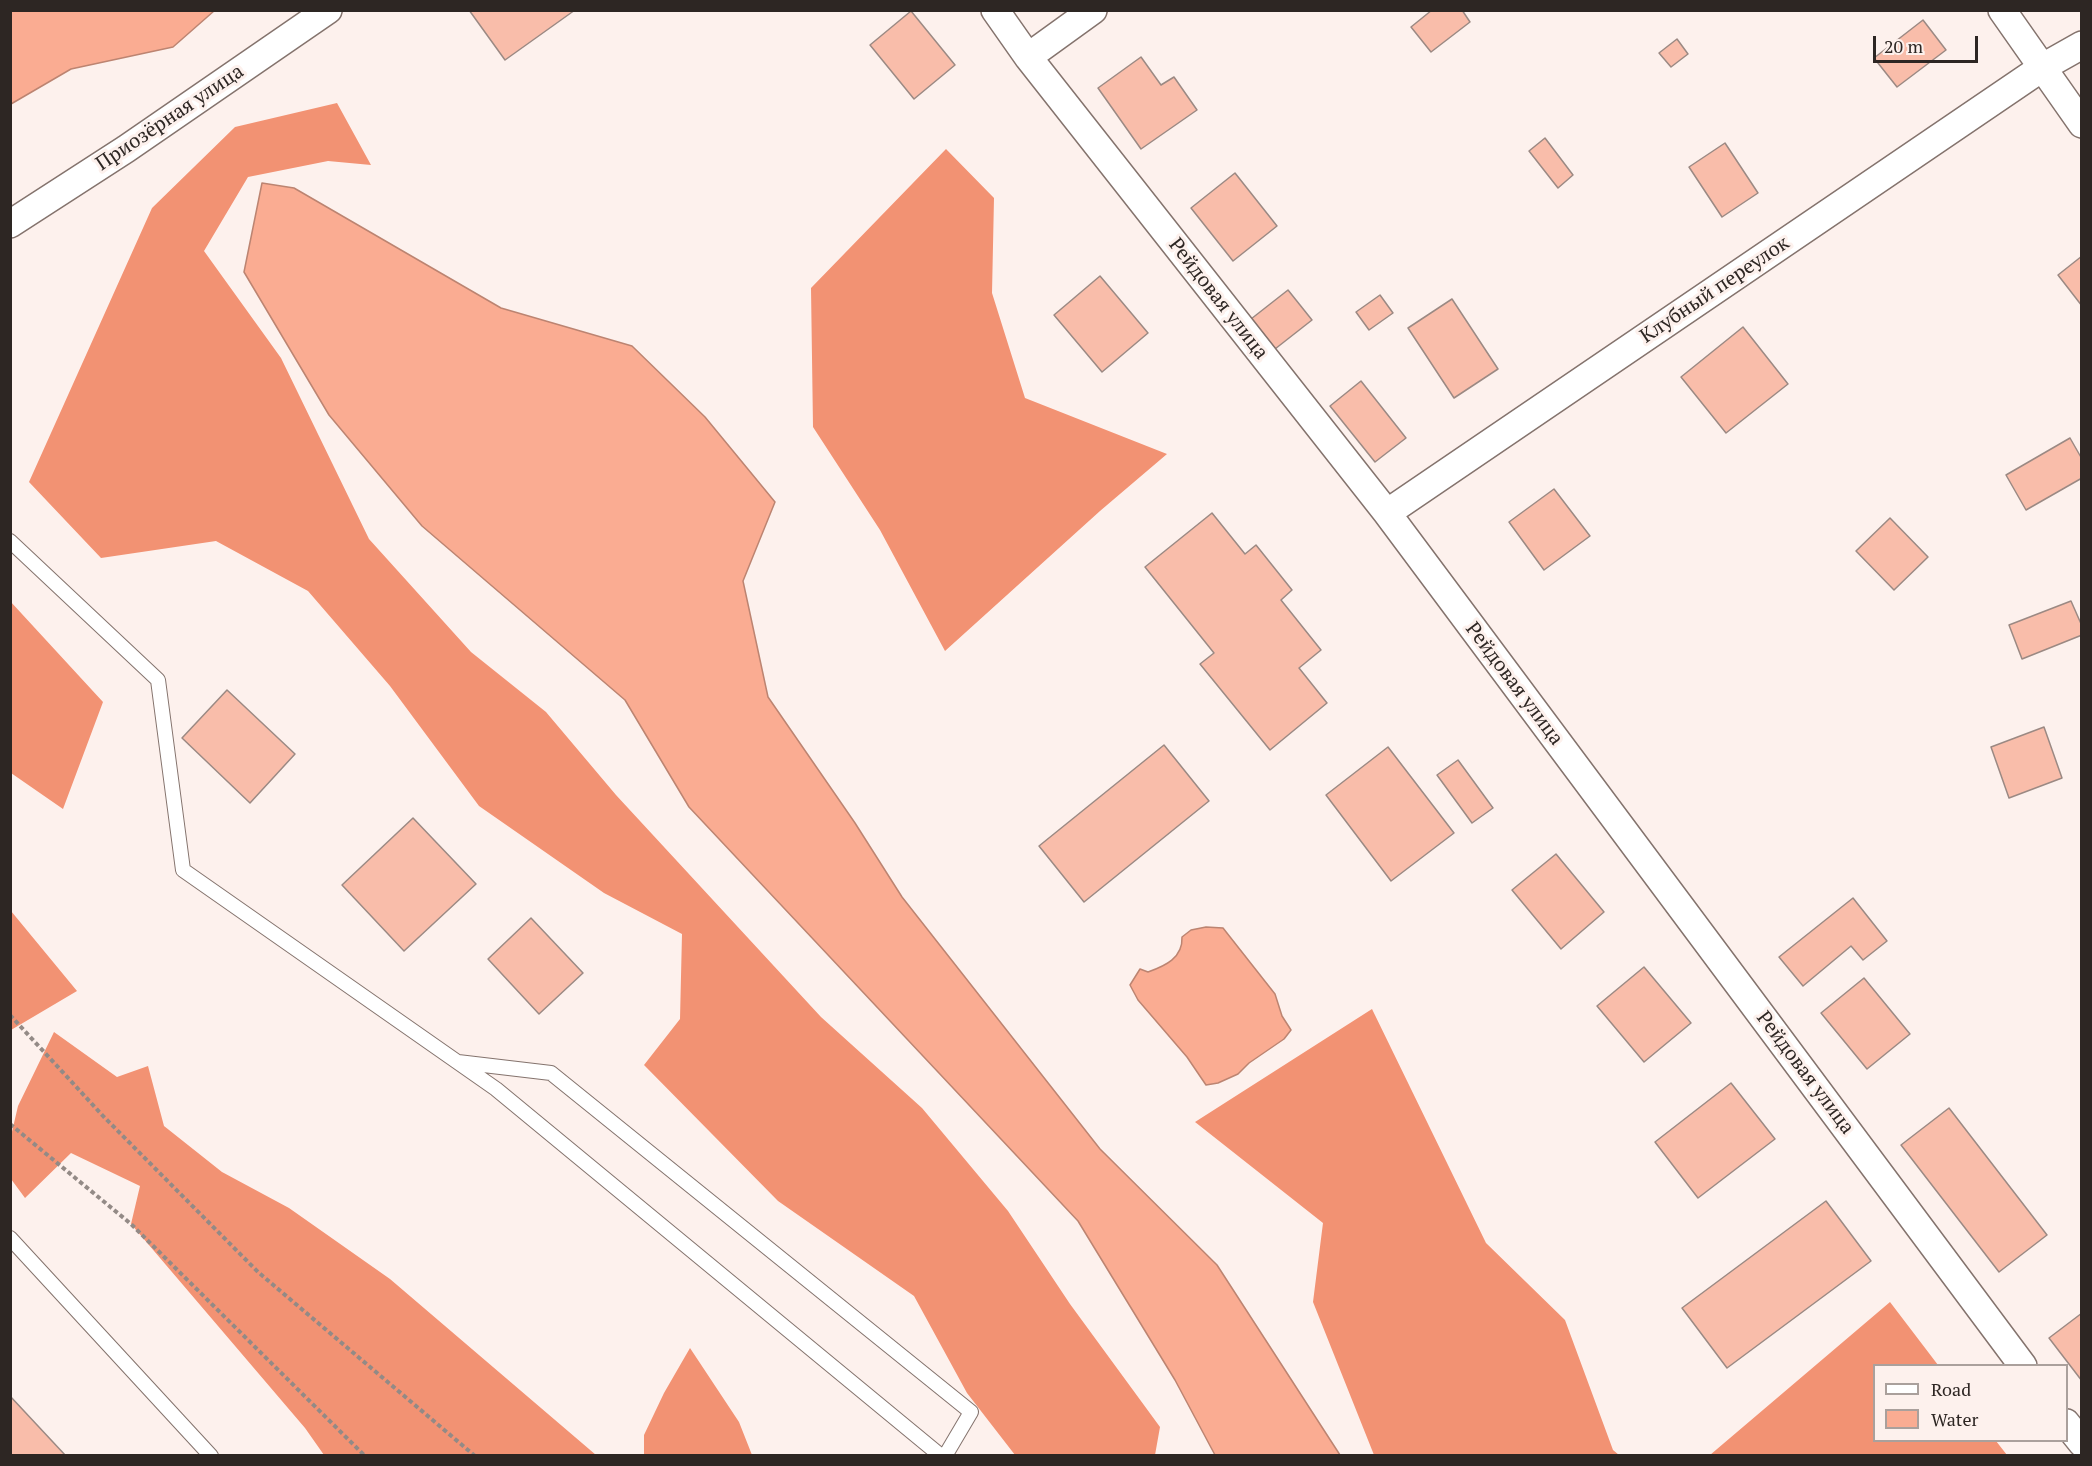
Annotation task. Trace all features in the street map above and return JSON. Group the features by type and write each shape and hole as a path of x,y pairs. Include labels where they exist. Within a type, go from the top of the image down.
{"street":[{"name":"Приозёрная улица","path":"10,224 126,149 328,10"},
{"name":"Рейдовая улица","path":"995,10 1028,57 1387,513 2022,1364"},
{"path":"1028,57 1093,10"},
{"path":"2002,10 2082,124"},
{"name":"Клубный переулок","path":"1387,513 2043,67 2082,45"},
{"path":"2068,1424 2082,1443"}],"lane":[{"path":"10,540 158,680 183,870 496,1089 943,1455 971,1412 551,1073 456,1061"},
{"path":"10,1238 211,1455"}],"path":[{"path":"10,1015 105,1117 258,1272 475,1455"},
{"path":"10,1124 131,1224 365,1455"}],"shaded area":[{"path":"337,103 371,165 328,161 248,177 204,251 281,358 369,539 471,652 546,712 616,795 821,1017 922,1108 1008,1211 1070,1304 1160,1427 1155,1455 1015,1455 967,1393 914,1296 778,1201 644,1065 680,1019 682,934 604,893 479,806 390,686 308,591 216,541 101,558 29,482 152,208 235,127"},
{"path":"946,149 994,198 992,293 1025,398 1167,454 1100,511 945,651 880,530 813,427 811,288"},
{"path":"10,601 103,702 63,809 11,773"},
{"path":"11,911 77,991 10,1030"},
{"path":"1372,1009 1486,1243 1565,1320 1613,1450 1619,1455 1374,1455 1313,1302 1323,1223 1195,1122"},
{"path":"54,1032 117,1077 148,1066 164,1126 222,1172 289,1208 390,1279 596,1455 324,1455 305,1428 131,1224 140,1186 71,1153 25,1198 11,1179 11,1136 18,1106"},
{"path":"1890,1302 1937,1364 1873,1364 1873,1442 1997,1442 2007,1455 1710,1455"},
{"path":"690,1348 739,1422 752,1455 644,1455 644,1435 664,1393"}],"water":[{"path":"11,10 214,11 173,47 71,69 11,104"},
{"path":"262,183 294,188 501,308 632,346 705,417 775,502 743,581 768,697 855,823 902,897 1100,1149 1217,1265 1340,1455 1215,1455 1175,1380 1078,1221 689,807 625,700 422,526 329,415 244,272"},
{"path":"1206,927 1223,928 1275,994 1282,1016 1291,1030 1284,1039 1249,1063 1238,1074 1218,1083 1206,1085 1187,1057 1138,1000 1130,985 1140,969 1148,972 1172,960 1180,950 1182,937 1191,930"}],"building":[{"path":"469,10 575,10 505,60"},
{"path":"1432,10 1462,10 1470,22 1431,52 1411,27"},
{"path":"911,11 955,65 914,99 870,45"},
{"path":"1923,20 1946,50 1897,87 1874,58"},
{"path":"1677,39 1688,54 1671,67 1659,53"},
{"path":"1141,57 1161,85 1174,77 1197,110 1141,149 1098,88"},
{"path":"1545,138 1573,175 1558,188 1529,151"},
{"path":"1725,143 1758,193 1722,217 1689,167"},
{"path":"1235,173 1277,226 1233,261 1191,208"},
{"path":"2082,256 2082,306 2058,275"},
{"path":"1100,276 1148,333 1102,372 1054,315"},
{"path":"1288,290 1312,320 1275,349 1251,319"},
{"path":"1380,295 1393,313 1369,330 1356,312"},
{"path":"1452,299 1498,369 1454,398 1408,328"},
{"path":"1743,327 1788,384 1726,433 1681,377"},
{"path":"1361,381 1406,438 1375,462 1330,406"},
{"path":"2070,438 2082,459 2082,478 2026,510 2006,475"},
{"path":"1554,489 1590,536 1544,570 1509,522"},
{"path":"1212,513 1245,554 1256,545 1292,590 1281,600 1321,650 1299,668 1327,703 1270,750 1200,664 1214,653 1145,567"},
{"path":"1890,518 1928,557 1894,590 1856,551"},
{"path":"2071,601 2082,626 2082,635 2022,659 2009,625"},
{"path":"227,690 295,754 250,803 182,738"},
{"path":"2044,727 2062,778 2009,798 1991,747"},
{"path":"1164,745 1209,801 1084,902 1039,846"},
{"path":"1388,747 1454,833 1391,881 1326,795"},
{"path":"1458,760 1493,808 1472,823 1437,775"},
{"path":"413,818 476,884 404,951 342,885"},
{"path":"1556,854 1604,912 1561,949 1512,890"},
{"path":"1853,898 1887,941 1863,960 1851,946 1803,986 1779,957"},
{"path":"531,918 583,973 539,1014 488,959"},
{"path":"1644,967 1691,1023 1644,1062 1597,1006"},
{"path":"1864,978 1910,1034 1867,1069 1821,1013"},
{"path":"1731,1083 1775,1139 1698,1198 1655,1142"},
{"path":"1949,1108 2047,1235 1999,1272 1901,1145"},
{"path":"1826,1201 1871,1261 1727,1368 1682,1308"},
{"path":"2082,1313 2082,1381 2049,1338"},
{"path":"10,1396 66,1456 10,1456"}]}
